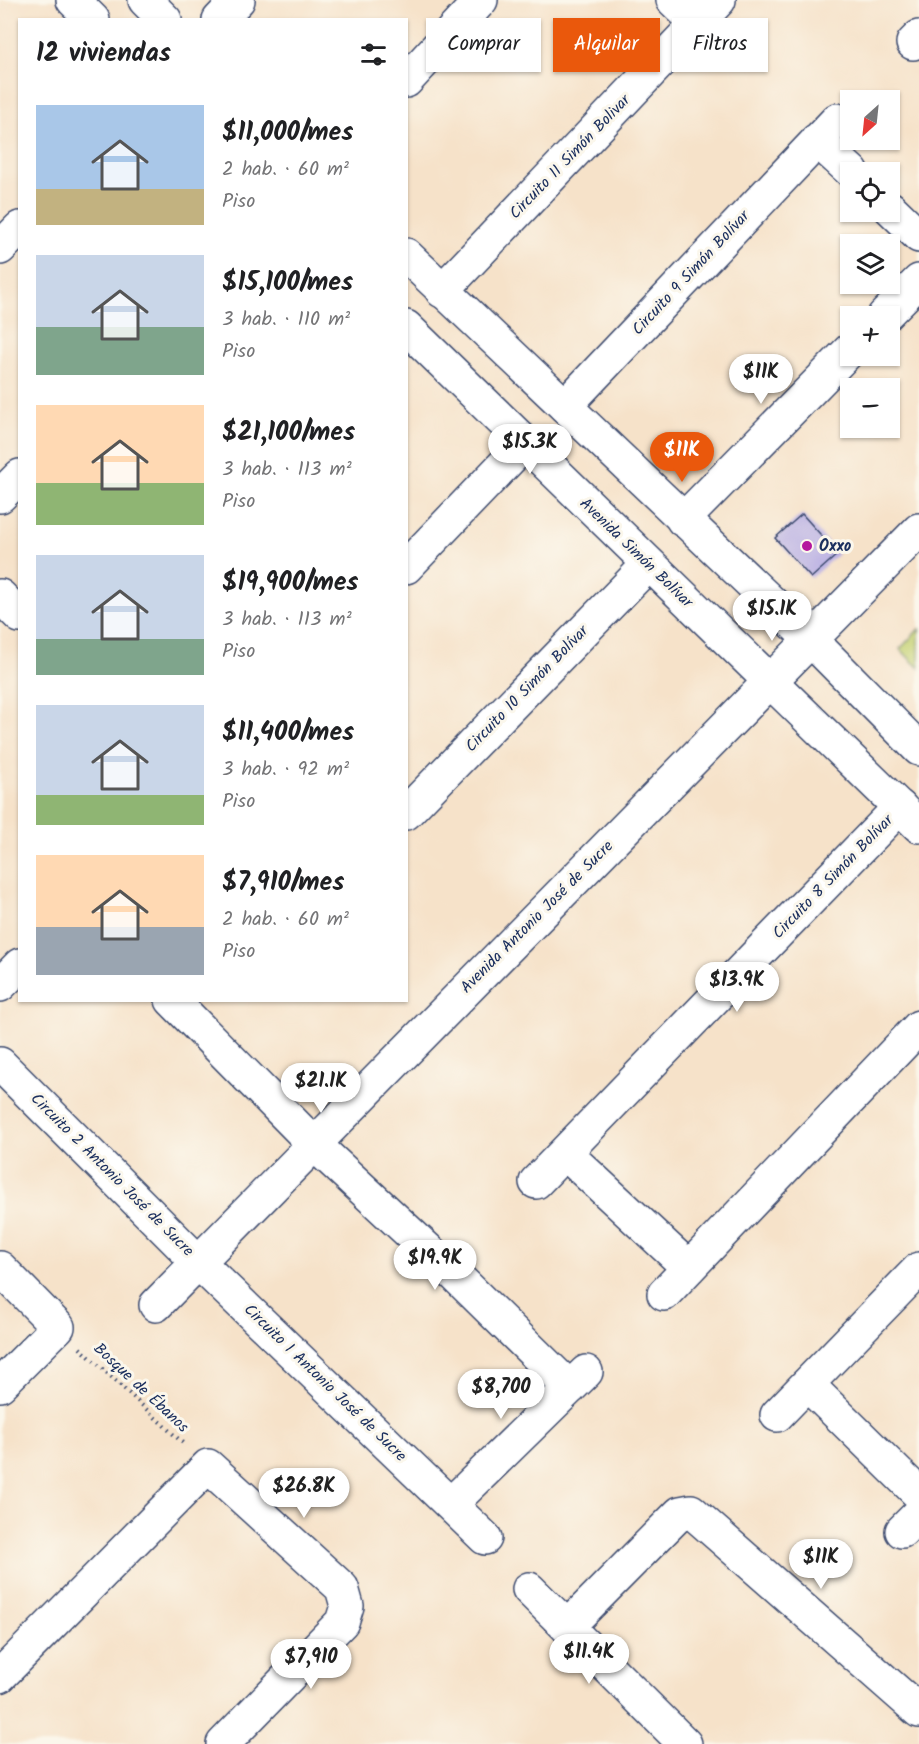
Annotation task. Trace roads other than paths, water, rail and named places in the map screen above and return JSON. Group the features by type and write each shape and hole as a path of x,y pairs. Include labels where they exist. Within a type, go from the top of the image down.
{"street":[{"path":"73,0 91,18"},
{"path":"145,0 163,18"},
{"path":"221,18 238,0"},
{"path":"408,79 481,0"},
{"name":"Circuito 11 Simón Bolivar","path":"442,291 708,12 673,0"},
{"name":"Circuito 9 Simón Bolívar","path":"565,406 827,130 846,162"},
{"path":"900,218 919,236"},
{"path":"0,248 18,230"},
{"path":"408,257 810,639 919,749"},
{"path":"894,306 919,281"},
{"name":"Avenida Simón Bolívar","path":"408,329 648,565 910,817"},
{"path":"683,520 840,360"},
{"path":"408,565 524,444"},
{"path":"0,496 18,478"},
{"name":"Avenida Antonio José de Sucre","path":"156,1305 919,530"},
{"name":"Circuito 10 Simón Bolívar","path":"408,811 648,565"},
{"path":"0,596 18,613"},
{"name":"Circuito 8 Simón Bolívar","path":"536,1182 910,817"},
{"path":"0,985 18,967"},
{"path":"174,1002 314,1144 455,1275 578,1380 451,1504"},
{"path":"664,1294 919,1028"},
{"name":"Circuito 2 Antonio José de Sucre","path":"0,1064 198,1262"},
{"path":"566,1153 689,1268"},
{"name":"Circuito 1 Antonio José de Sucre","path":"198,1262 485,1538"},
{"path":"0,1268 58,1327 0,1385"},
{"path":"777,1415 919,1269"},
{"path":"807,1384 919,1494"},
{"path":"0,1676 208,1466 342,1588 347,1606 342,1622 223,1744"},
{"path":"567,1627 680,1513 691,1511 919,1711"},
{"path":"529,1589 685,1744"}],"place":[{"name":"Oxxo","path":"807,546"}]}
